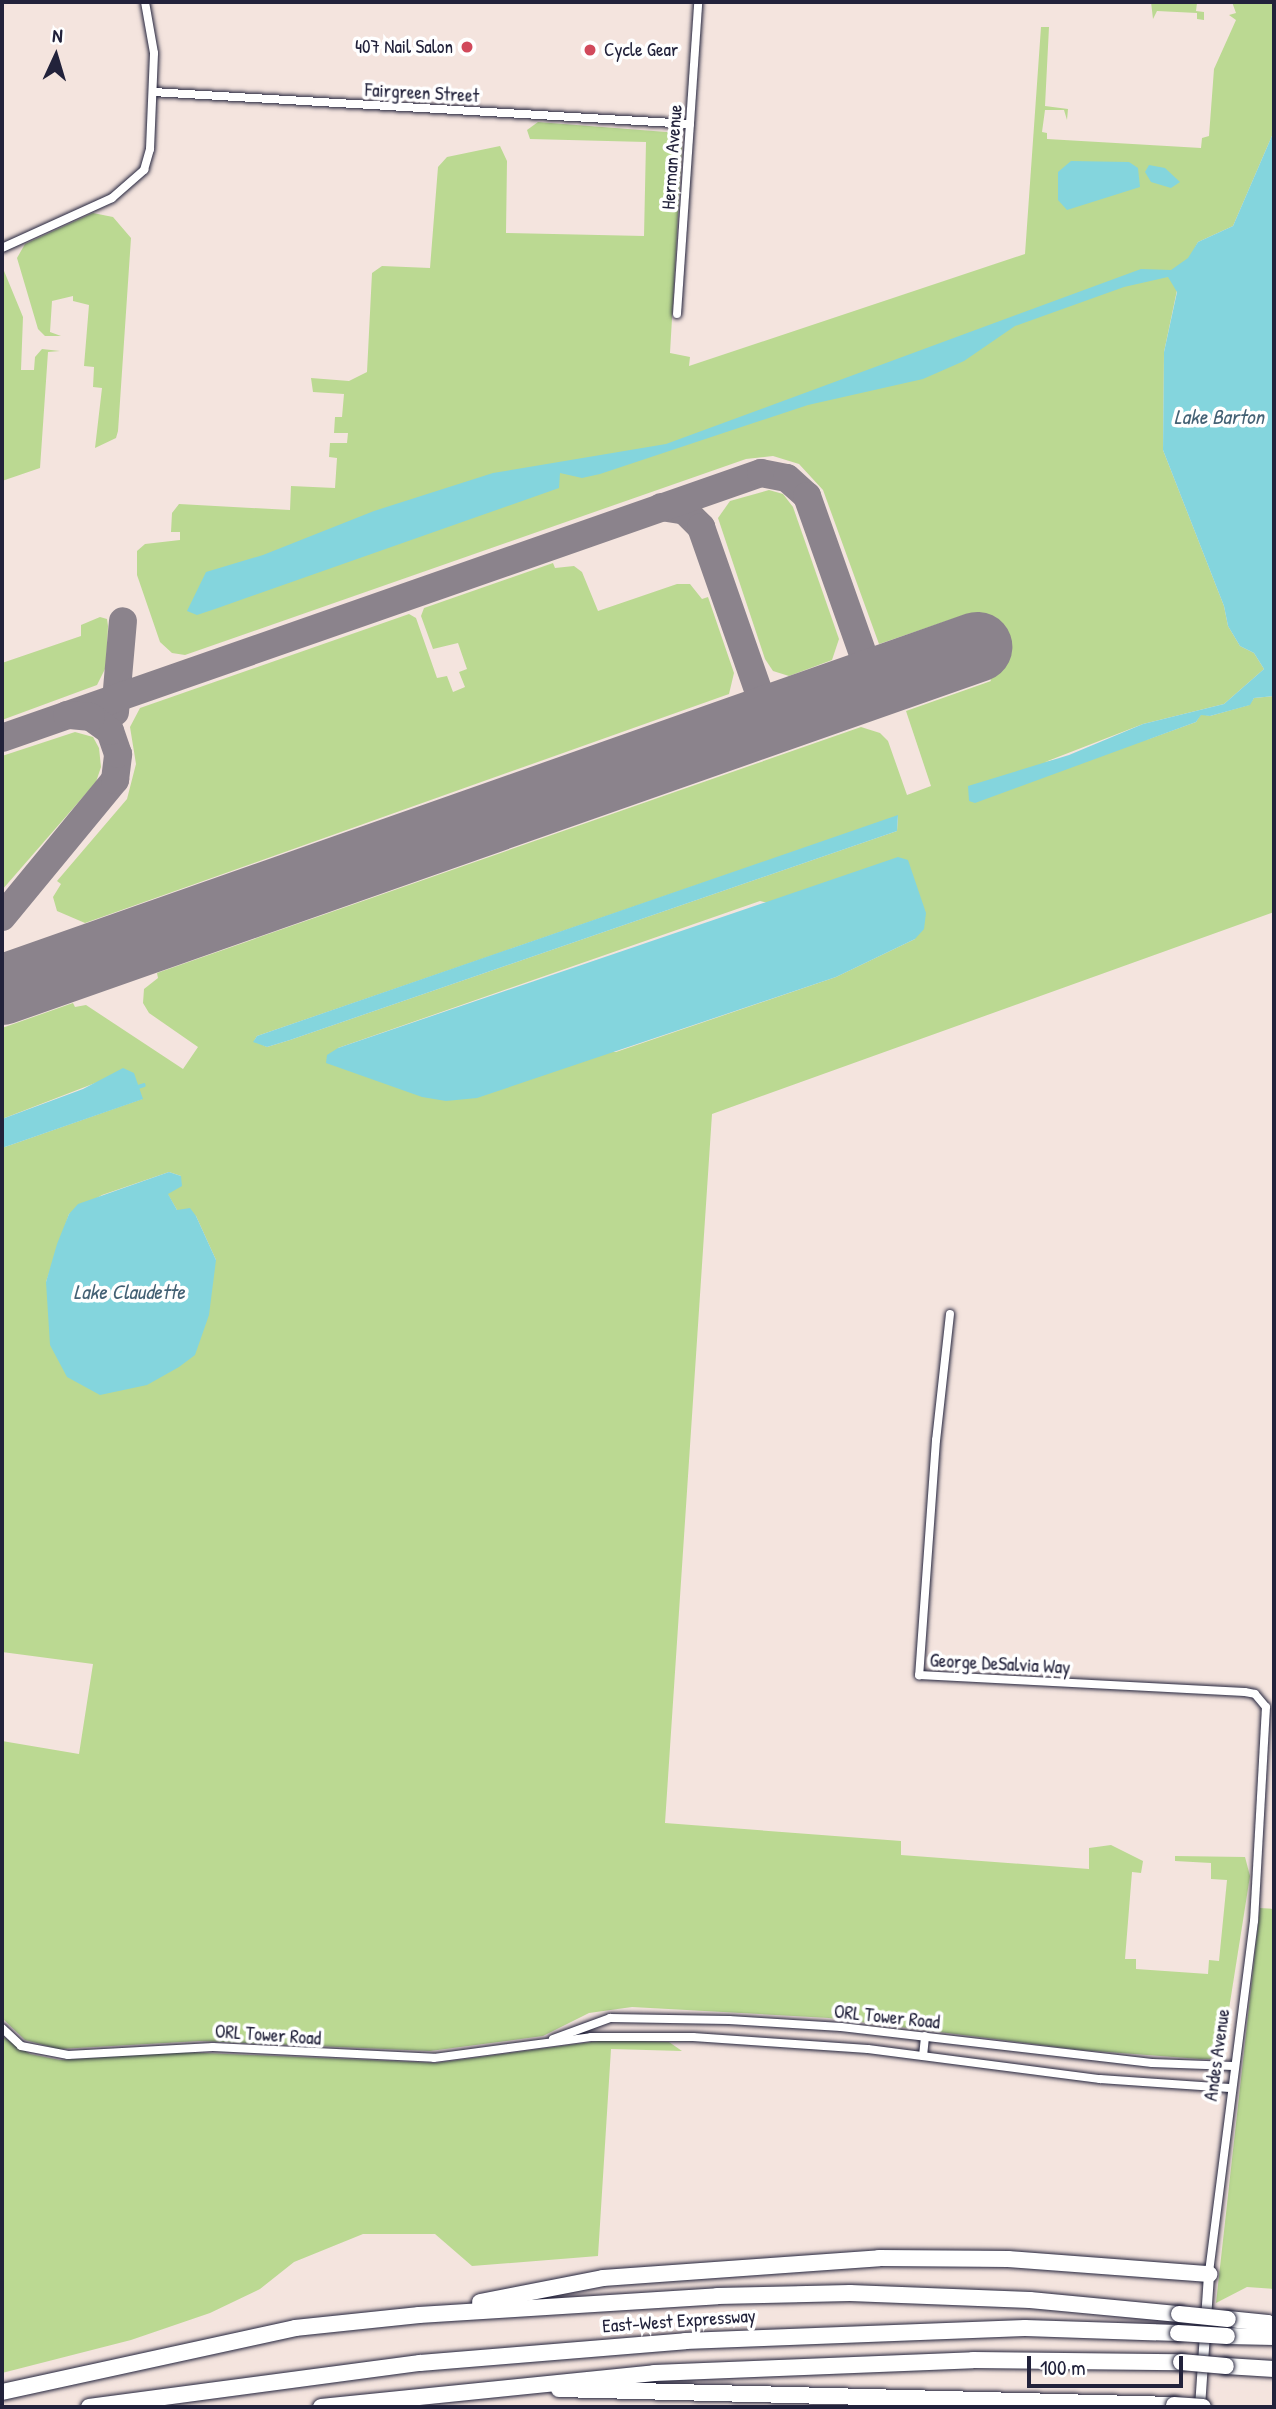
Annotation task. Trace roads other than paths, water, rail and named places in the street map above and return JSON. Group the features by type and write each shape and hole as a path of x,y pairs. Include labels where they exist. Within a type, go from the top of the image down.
{"highway":[{"path":"419,2315 603,2278 879,2258 1008,2259 1209,2274"},
{"path":"2,2392 295,2328 419,2315 717,2296 850,2293 1030,2301 1268,2323 1274,2336"},
{"name":"East-West Expressway","path":"89,2407 420,2363 685,2341 999,2329 1274,2336"},
{"path":"321,2407 522,2385 799,2366 985,2360 1181,2362 1274,2370"},
{"path":"522,2385 585,2392 1202,2407"}],"street":[{"path":"2,248 112,198 144,170 150,149 154,53 145,2"},
{"name":"Herman Avenue","path":"677,314 698,2"},
{"name":"Fairgreen Street","path":"153,92 690,124"},
{"name":"George DeSalvia Way","path":"950,1314 936,1440 919,1675 1245,1692 1255,1694 1266,1707"},
{"name":"Andes Avenue","path":"1202,2407 1209,2274 1230,2088 1254,1921 1266,1707"},
{"name":"ORL Tower Road","path":"541,2043 610,2018 694,2019 925,2036 1062,2055 1233,2066"},
{"path":"693,2037 694,2019"},
{"name":"ORL Tower Road","path":"2,2028 21,2046 68,2055 213,2047 434,2058 607,2036 693,2037 923,2056 1100,2079 1230,2088"},
{"path":"923,2056 925,2036"}],"water":[{"name":"Lake Barton","path":"1274,131 1274,696 1254,698 1250,705 1210,716 1201,715 1196,722 975,803 969,801 968,786 1069,755 1143,724 1224,704 1264,669 1254,653 1240,646 1228,626 1224,606 1163,450 1164,352 1177,292 1168,277 1124,287 1015,326 964,361 923,379 808,405 600,474 582,478 560,473 559,488 197,615 187,611 206,572 263,555 374,511 493,473 666,444 1141,269 1171,270 1188,258 1198,242 1233,226"},
{"path":"1071,161 1129,162 1138,168 1140,187 1067,210 1058,200 1058,172"},
{"path":"1149,165 1165,168 1180,182 1171,188 1151,182 1145,172"},
{"path":"898,815 897,831 290,1040 267,1047 253,1042 257,1036"},
{"path":"898,857 908,860 926,913 924,929 915,939 836,977 477,1098 446,1101 422,1097 326,1063 327,1055 338,1048"},
{"path":"123,1068 134,1073 143,1099 2,1148 2,1119 83,1089"},
{"name":"Lake Claudette","path":"169,1172 181,1176 182,1186 168,1194 177,1210 190,1208 196,1216 216,1260 209,1315 195,1355 179,1367 147,1385 100,1395 67,1377 50,1345 46,1282 57,1244 69,1214 78,1204"}],"waterway":[{"path":"135,1088 144,1085"}],"place":[{"name":"407 Nail Salon","path":"467,47"},
{"name":"Cycle Gear","path":"590,50"}]}
